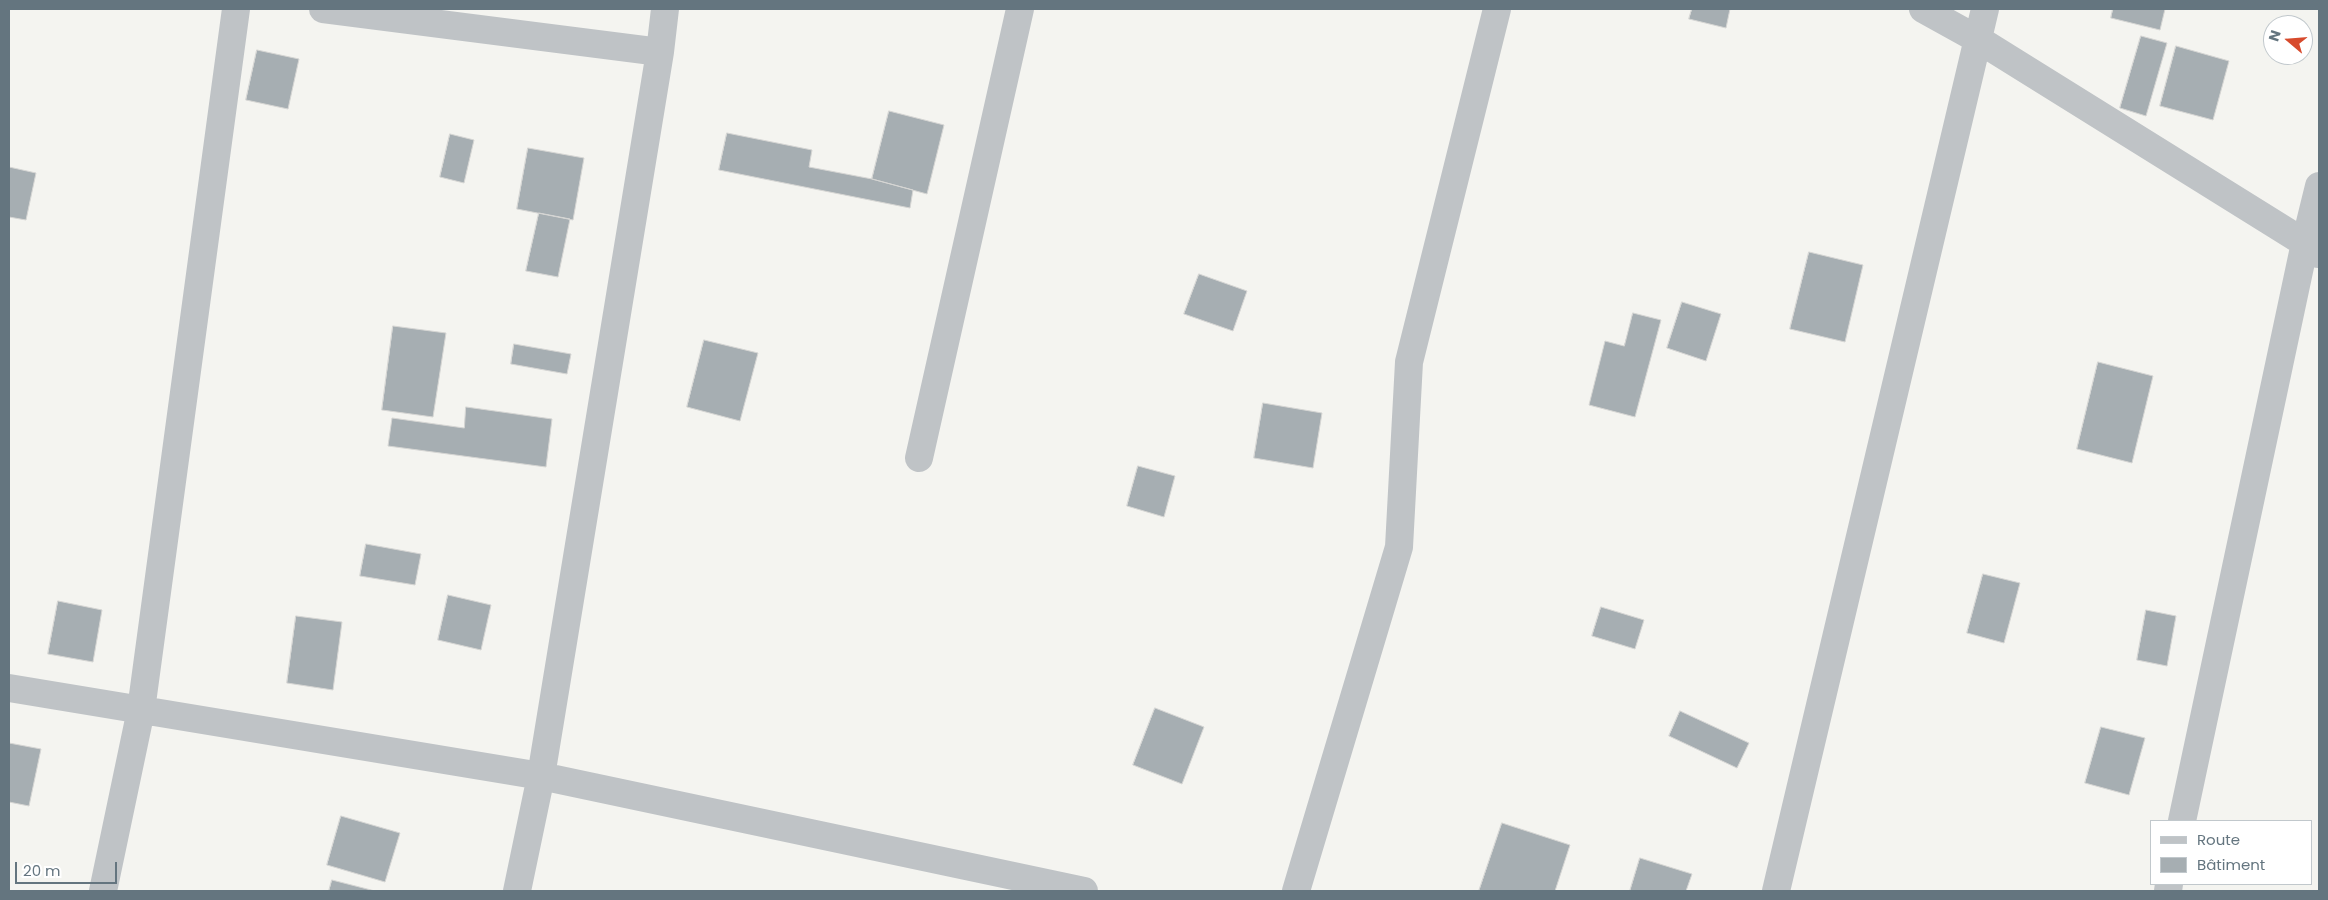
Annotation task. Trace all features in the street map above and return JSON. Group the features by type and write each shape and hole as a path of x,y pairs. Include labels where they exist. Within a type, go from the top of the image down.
{"street":[{"path":"103,891 141,710 236,9"},
{"path":"323,9 660,52"},
{"path":"517,891 541,776 660,52 665,9"},
{"path":"919,458 1020,9"},
{"path":"1296,891 1399,547 1409,362 1497,9"},
{"path":"1923,9 1979,40 2312,249"},
{"path":"1776,891 1985,9"},
{"path":"2182,820 2312,249 2319,186"},
{"path":"9,688 541,776 1084,891"}],"building":[{"path":"1692,9 1730,9 1726,28 1689,19"},
{"path":"2113,9 2165,9 2160,30 2111,18"},
{"path":"2141,36 2167,43 2146,116 2120,108"},
{"path":"2176,46 2229,61 2213,120 2160,106"},
{"path":"257,50 299,59 288,109 246,100"},
{"path":"889,111 944,125 927,194 872,179"},
{"path":"727,133 812,150 809,167 872,179 913,190 910,208 719,170"},
{"path":"450,134 474,140 464,183 440,177"},
{"path":"528,148 584,158 573,220 517,209"},
{"path":"9,167 36,173 26,220 9,217"},
{"path":"539,213 570,219 558,277 526,271"},
{"path":"1809,252 1863,265 1845,342 1790,329"},
{"path":"1199,274 1247,291 1233,331 1184,314"},
{"path":"1682,302 1721,314 1706,361 1667,348"},
{"path":"1633,313 1661,320 1635,417 1589,405 1605,341 1624,346"},
{"path":"393,326 446,333 433,417 382,410"},
{"path":"704,340 758,353 740,421 687,407"},
{"path":"514,344 571,354 567,374 511,364"},
{"path":"2098,362 2153,376 2132,463 2077,449"},
{"path":"1263,403 1322,413 1313,468 1254,458"},
{"path":"466,407 552,419 546,467 388,446 392,418 464,428"},
{"path":"1138,466 1175,476 1164,517 1127,506"},
{"path":"366,544 421,554 415,585 360,576"},
{"path":"1983,574 2020,583 2004,643 1967,633"},
{"path":"448,595 491,605 481,650 438,640"},
{"path":"58,601 102,610 93,662 48,654"},
{"path":"1601,607 1644,620 1635,649 1592,636"},
{"path":"2146,610 2176,616 2167,666 2137,660"},
{"path":"296,616 342,622 333,690 287,683"},
{"path":"1155,708 1204,727 1182,784 1133,765"},
{"path":"1680,711 1749,743 1737,768 1669,736"},
{"path":"2101,727 2145,738 2129,795 2085,783"},
{"path":"9,743 41,749 29,806 9,802"},
{"path":"341,816 400,833 385,882 327,865"},
{"path":"1502,823 1570,845 1555,891 1479,891"},
{"path":"1640,858 1692,874 1686,891 1630,891"},
{"path":"332,880 375,891 329,891"}]}
